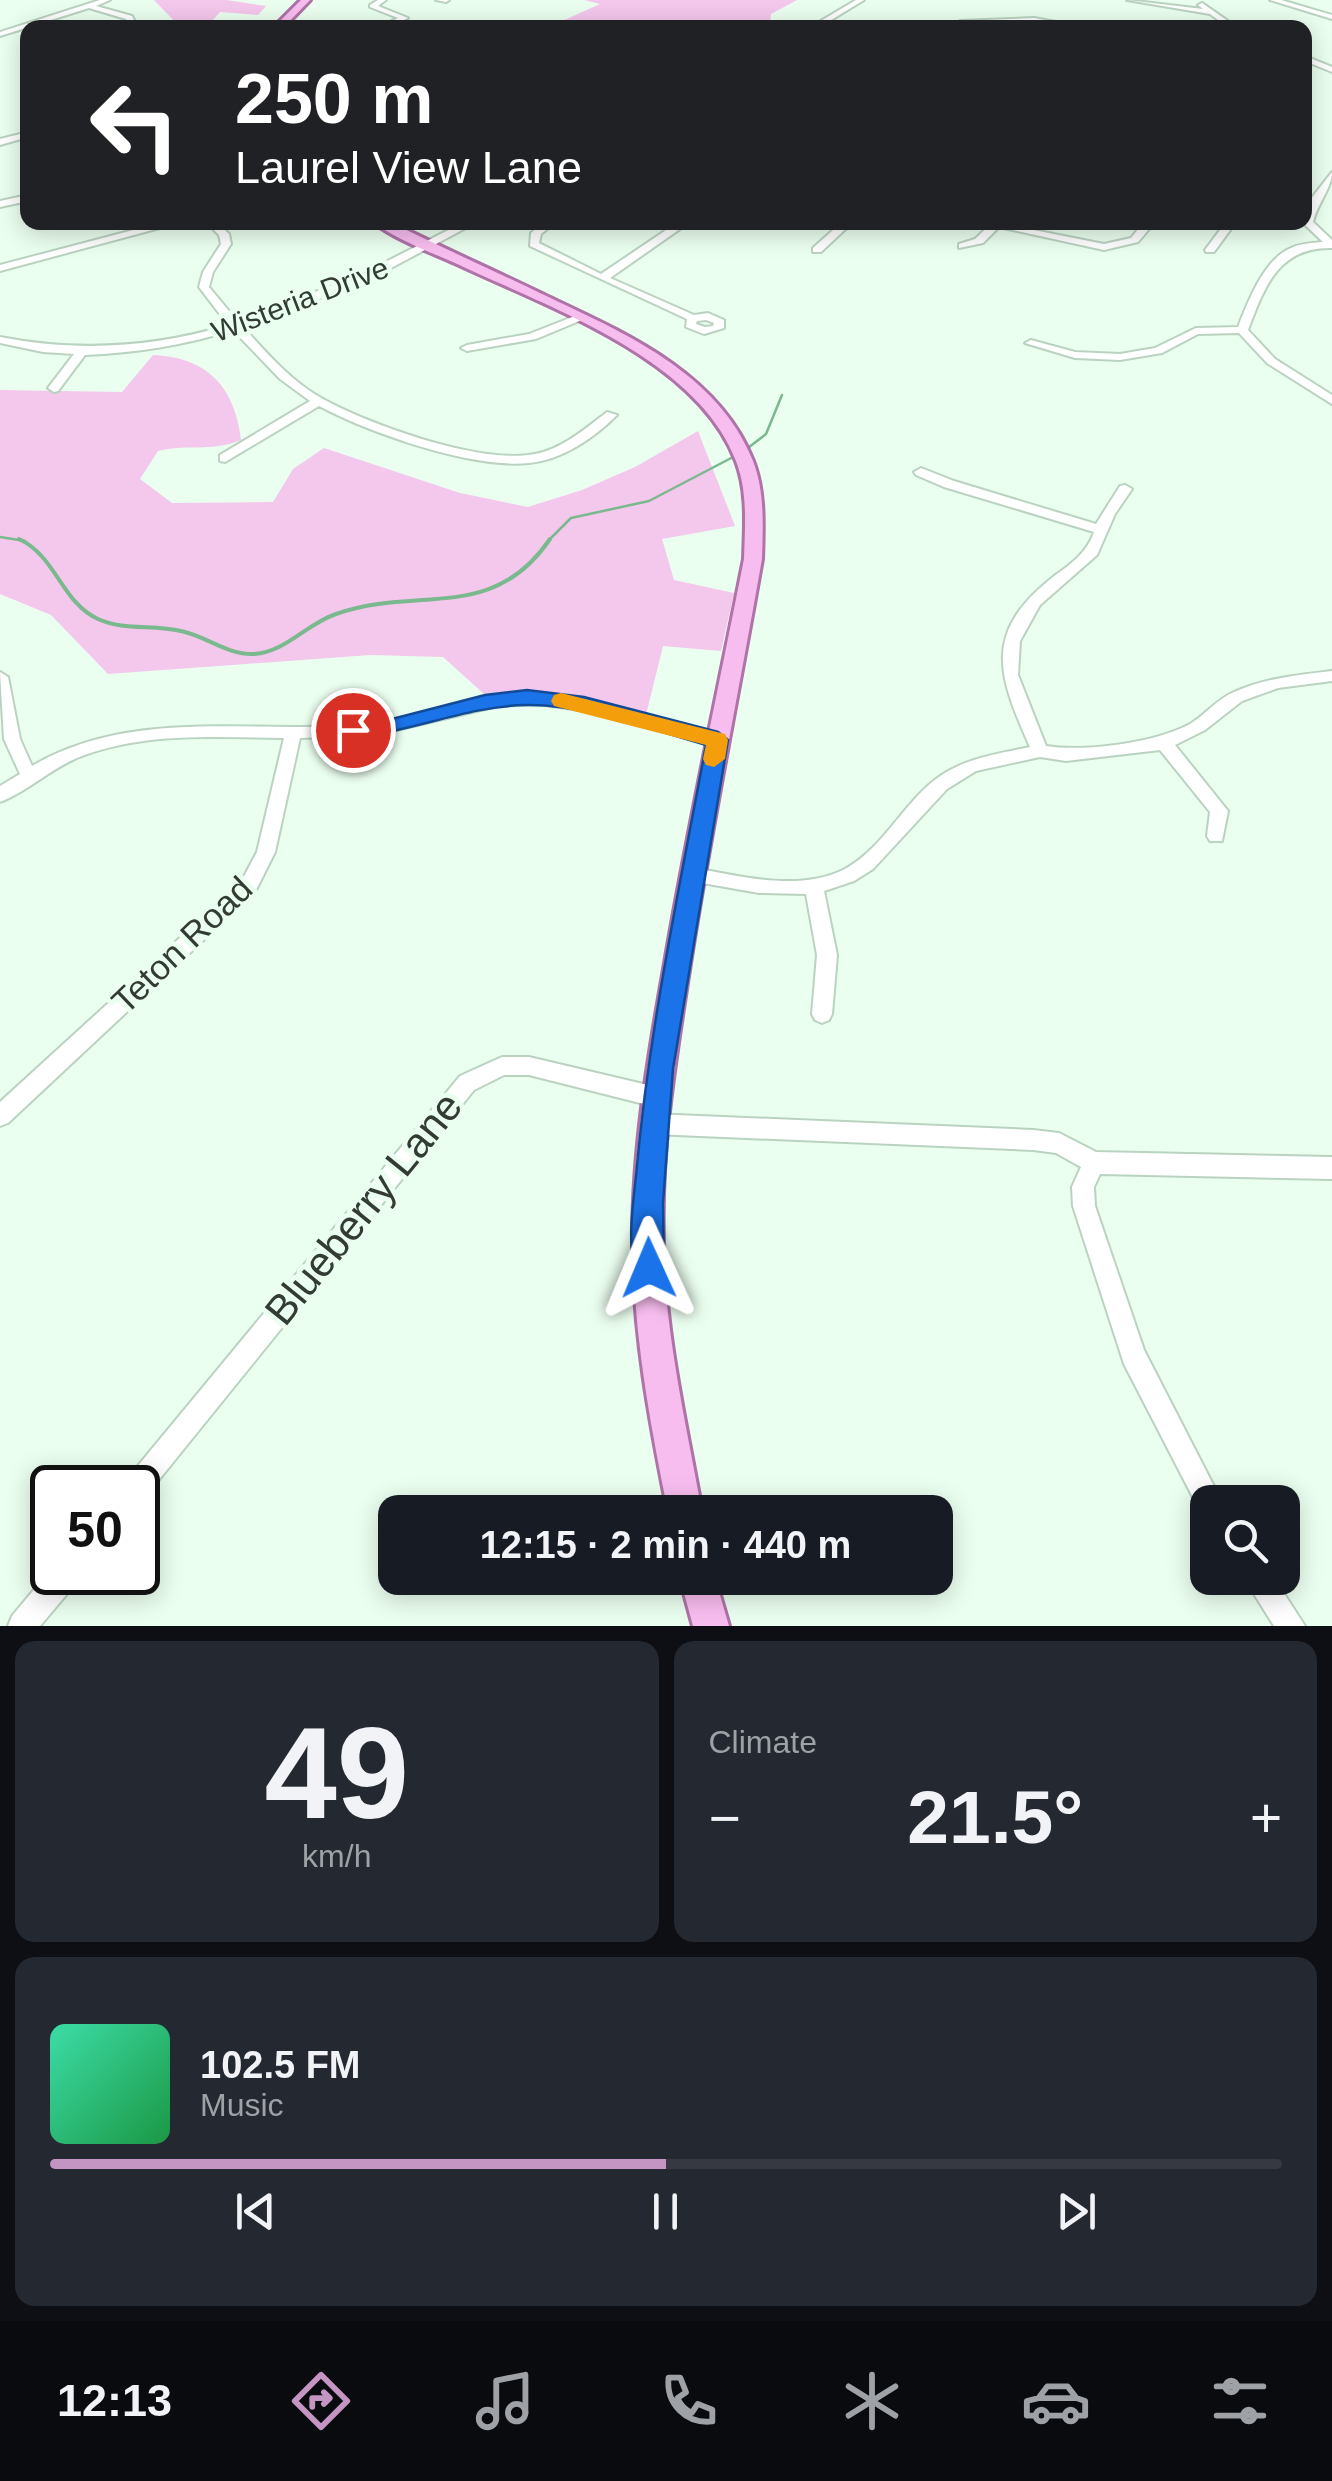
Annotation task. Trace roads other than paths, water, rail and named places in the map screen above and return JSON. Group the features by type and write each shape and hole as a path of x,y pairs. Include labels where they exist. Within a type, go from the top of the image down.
{"main road":[{"path":"285,20 306,0"},
{"path":"396,230 580,316 666,363 690,382 725,422 750,477 756,535 692,874 655,1111 648,1203 652,1313 660,1385 682,1495"},
{"path":"703,1595 711,1626"}],"street":[{"path":"45,20 107,0"},
{"path":"383,0 372,6 401,14 404,18 400,20"},
{"path":"826,20 860,0"},
{"path":"1130,0 1211,12"},
{"path":"1199,0 1223,20"},
{"path":"1273,0 1332,17"},
{"path":"90,6 131,20"},
{"path":"958,12 964,20"},
{"path":"1312,199 1332,174"},
{"path":"1312,227 1331,245"},
{"path":"0,268 146,230"},
{"path":"220,230 226,244 208,272 204,287 292,382 318,401 470,456 502,461 559,452 610,415"},
{"name":"Wisteria Drive","path":"0,340 82,351 162,346 240,328 432,247 459,230"},
{"path":"540,230 534,244 693,318"},
{"path":"602,278 673,230"},
{"path":"818,250 839,230"},
{"path":"963,246 979,241 991,230"},
{"path":"1029,230 1104,247 1134,240 1143,230"},
{"path":"1210,250 1226,230"},
{"path":"1242,330 1249,310 1286,253 1331,245"},
{"path":"468,348 532,336 580,316"},
{"path":"1031,343 1075,355 1120,357 1158,352 1196,331 1242,330 1271,361 1332,400"},
{"path":"54,388 82,351"},
{"path":"225,458 318,401"},
{"path":"920,472 1102,530"},
{"path":"1040,751 1013,686 1006,658 1008,642 1036,601 1090,554 1125,490"},
{"path":"692,874 814,889 868,864 941,784 971,766 1040,751 1066,756 1164,743 1200,726 1236,697 1276,683 1332,676"},
{"path":"0,677 6,697 6,753 30,776"},
{"path":"0,795 70,754 125,738 212,730 293,732 392,726 485,703 527,698 584,704 718,740"},
{"name":"Teton Road","path":"0,1116 248,887 266,852 293,732"},
{"path":"1164,743 1219,812 1216,836"},
{"path":"814,889 827,954 822,1014"},
{"name":"Blueberry Lane","path":"155,1465 467,1082 502,1066 529,1066 655,1111 1059,1143 1094,1163 1332,1168"},
{"path":"1094,1163 1083,1187 1084,1206 1132,1355 1200,1485"},
{"path":"22,1626 48,1595"},
{"path":"1270,1595 1291,1626"}],"waterway":[{"path":"744,451 766,434 782,395"},
{"path":"550,539 571,518 649,501 735,456"},
{"path":"0,537 21,540"},
{"path":"21,540 42,556 76,602 98,619 118,625 181,631 235,652 254,654 276,648 336,614 366,606 452,598 504,582 528,565 550,539"}]}
